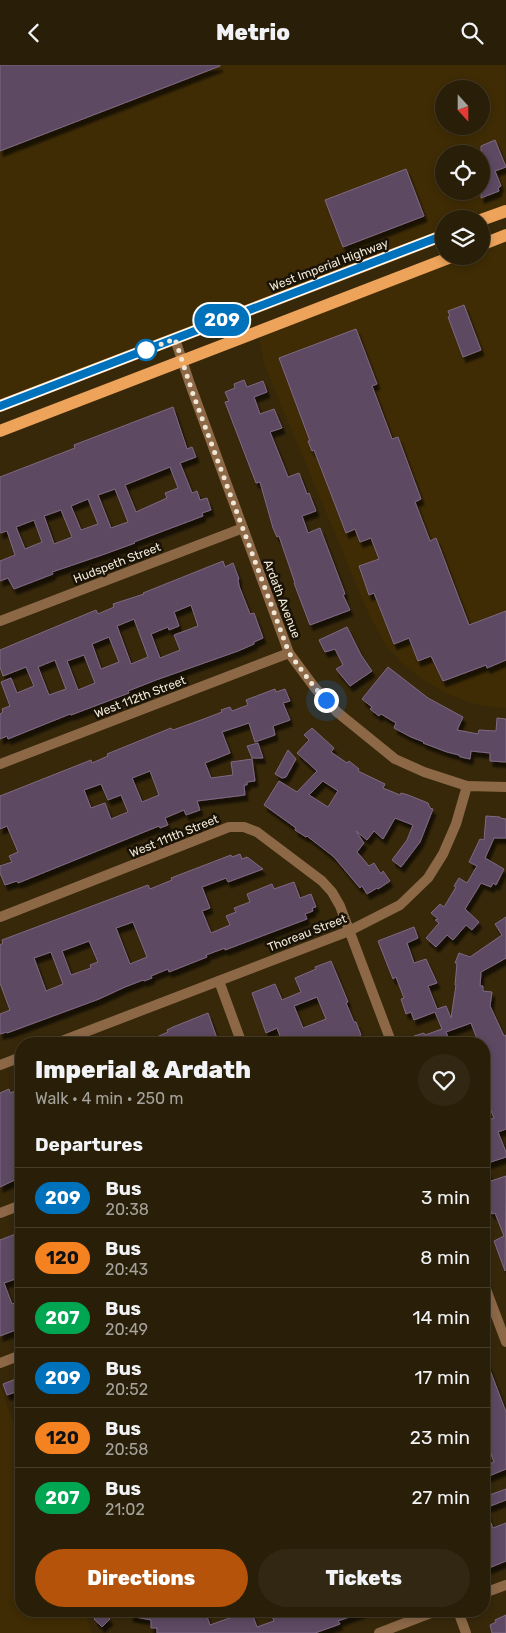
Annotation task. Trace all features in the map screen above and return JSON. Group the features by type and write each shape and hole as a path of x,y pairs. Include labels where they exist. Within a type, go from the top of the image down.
{"main road":[{"path":"490,217 506,211"},
{"path":"490,241 506,235"},
{"name":"West Imperial Highway","path":"0,406 435,238"},
{"path":"0,431 435,263"}],"street":[{"name":"Ardath Avenue","path":"175,339 289,653 315,688 337,711 395,759 424,772 467,786"},
{"name":"Hudspeth Street","path":"0,621 243,528"},
{"name":"West 112th Street","path":"0,764 289,653"},
{"path":"467,786 506,787"},
{"name":"Thoreau Street","path":"72,1037 349,931 400,905 428,879 443,854 456,824 467,786"},
{"name":"West 111th Street","path":"0,917 229,827 244,827 256,832 322,881 332,892 340,906 349,931"},
{"path":"349,931 389,1037"},
{"path":"219,981 239,1037"},
{"path":"0,1065 15,1059"},
{"path":"0,1213 15,1207"},
{"path":"490,1300 506,1343"},
{"path":"0,1363 15,1357"},
{"path":"490,1591 506,1585"},
{"path":"379,1633 420,1617"},
{"path":"460,1617 466,1633"}],"shaded area":[{"path":"0,65 505,65 506,206 490,212 490,210 435,210 435,234 0,403"},
{"path":"506,240 506,708 490,707 468,702 442,691 419,677 400,661 385,643 370,617 264,364 259,338 442,265 490,265 490,246"},
{"path":"0,1385 15,1426 15,1617 86,1617 92,1633 0,1633"}],"building":[{"path":"0,65 220,65 220,66 0,151"},
{"path":"495,140 506,167 495,171 501,186 498,188 499,191 490,194 490,145 483,145"},
{"path":"406,169 424,216 343,247 325,200"},
{"path":"464,305 481,350 463,357 448,317 450,316 448,311"},
{"path":"356,329 377,384 372,386 392,439 398,437 421,499 415,502 430,541 436,538 469,625 506,611 506,660 487,668 486,665 443,681 431,656 418,661 409,638 394,644 374,593 369,595 359,566 379,559 371,538 360,542 355,529 346,533 314,450 312,451 308,441 310,441 279,358"},
{"path":"244,380 247,387 263,381 267,392 254,397 260,414 274,409 282,428 270,432 288,477 299,473 316,511 302,516 308,533 320,528 350,610 310,625 279,536 277,537 273,528 260,482 256,483 225,402 229,401 225,392 235,388 234,384"},
{"path":"173,407 187,449 192,447 196,457 180,463 192,493 197,491 200,500 207,498 211,510 202,513 203,516 135,543 52,572 53,574 14,589 8,578 0,581 0,561 15,555 7,531 0,533 0,477 75,448 74,445","holes":["170,467 178,488 165,493 167,498 136,512 125,485","115,489 128,522 111,528 98,495","88,499 98,524 81,530 71,506","61,510 72,537 54,544 44,516","34,520 42,542 25,549 16,527"]},
{"path":"223,561 225,567 233,563 239,579 239,586 250,614 254,613 263,638 238,651 156,680 128,691 129,693 8,739 7,736 0,739 0,714 3,712 2,709 10,706 1,682 11,678 17,693 34,686 26,667 3,676 0,667 0,650 96,610 98,614 114,607 113,604","holes":["191,605 198,626 174,635 180,650 160,658 151,634 168,627 169,630 179,626 174,612","134,619 148,657 131,664 117,626","109,637 119,662 101,669 92,644","84,655 95,683 78,690 67,661","55,660 66,689 49,695 38,667"]},
{"path":"347,627 361,655 372,671 350,686 336,669 343,665 335,649 325,652 319,640"},
{"path":"388,667 428,698 463,717 457,730 478,734 479,730 496,731 497,718 506,719 506,762 490,761 490,753 471,751 470,759 423,743 394,728 396,723 381,714 379,716 370,709 372,707 362,699"},
{"path":"275,689 276,692 285,689 290,701 283,703 290,720 273,726 275,735 255,742 249,723 222,732 230,753 205,763 211,778 233,775 231,762 252,759 255,781 247,782 247,785 244,785 245,795 197,801 200,810 186,815 184,810 165,818 168,825 160,828 159,826 18,883 17,881 5,885 0,873 0,866 12,862 9,856 18,852 7,826 0,829 0,796 91,760 92,763 108,756 107,754 171,728 173,730 222,712 221,710 230,707 232,711 248,705 246,700","holes":["150,771 159,795 142,802 132,778","101,784 108,800 121,795 128,812 111,819 105,803 91,808 84,790"]},
{"path":"312,728 334,748 331,752 347,763 349,761 359,769 358,771 385,784 383,788 428,803 430,808 433,809 420,842 401,867 392,860 407,840 413,825 395,818 383,839 374,831 367,840 356,831 364,843 357,852 369,866 374,863 381,874 383,871 390,881 367,894 362,886 360,888 334,857 307,836 295,830 296,828 264,805 279,781 297,792 317,771 297,753 309,740 304,735","holes":["323,781 338,791 328,807 309,795"]},
{"path":"258,743 263,758 252,758 247,746"},
{"path":"288,750 296,759 286,777 282,778 275,774"},
{"path":"486,816 506,819 506,838 494,838 485,858 504,869 496,885 493,883 491,887 481,883 465,909 479,922 472,930 466,925 453,940 447,935 436,947 426,938 439,923 435,920 438,919 431,913 440,904 444,907 459,878 467,883 477,866 469,862 480,839 484,840"},
{"path":"240,854 242,859 247,857 263,869 228,882 226,878 202,887 210,908 202,911 211,933 230,925 226,916 236,912 234,908 250,902 247,894 272,884 274,889 294,882 300,898 311,894 316,907 312,908 313,911 305,914 307,919 225,950 225,948 206,955 207,957 169,972 168,969 151,976 152,978 125,987 99,999 0,1034 0,1014 10,1010 0,983 0,945 3,943 2,940 148,885 150,889 172,880 171,878 231,855 232,857","holes":["133,922 147,957 130,964 116,928","89,941 98,962 90,965 91,968 71,975 62,951","51,952 63,984 46,991 34,958"]},
{"path":"506,917 506,958 481,972 480,986 483,986 483,991 492,992 490,1006 504,1036 506,1035 506,1129 498,1132 506,1152 506,1157 490,1162 490,1120 494,1118 490,1108 490,1037 476,1037 471,1023 446,1032 448,1037 415,1037 442,1029 435,1012 414,1020 411,1012 406,1014 401,999 404,998 396,977 393,979 378,941 414,927 418,938 407,943 414,963 426,959 437,983 428,986 437,1009 446,1006 451,1018 456,985 457,963 455,963 459,953 470,957 502,935 495,924"},
{"path":"331,961 348,1002 346,1003 361,1035 359,1037 280,1037 277,1028 266,1033 252,993 275,984 282,1000 301,992 295,978 316,969 315,967","holes":["317,997 326,1019 303,1028 294,1006"]},
{"path":"208,1013 217,1037 157,1037 168,1032 167,1030"},
{"path":"9,1089 10,1093 15,1091 15,1180 0,1187 0,1093"},
{"path":"506,1176 505,1271 494,1241 504,1236 495,1213 492,1214 490,1209 490,1178 491,1181"},
{"path":"15,1234 15,1279 4,1283 12,1304 15,1303 15,1330 0,1336 0,1240"},
{"path":"490,1370 506,1412 506,1469 490,1476 490,1464 494,1462 490,1452"},
{"path":"15,1379 15,1392 7,1395 3,1384"},
{"path":"506,1489 506,1500 490,1506 490,1495"},
{"path":"490,1520 493,1528 506,1523 506,1561 490,1568"},
{"path":"506,1615 506,1633 492,1633 490,1625 496,1622 495,1620"},
{"path":"96,1617 108,1617 110,1619 102,1627 94,1619"},
{"path":"135,1617 207,1617 210,1625 232,1617 253,1617 257,1627 274,1621 272,1617 349,1617 338,1621 340,1624 315,1633 157,1633 157,1628 151,1628 151,1620"}],"bus line":[{"name":"209","path":"0,406 435,238"}],"route":[{"path":"146,350 141,352 175,339 193,394 289,653 326,700"}]}
